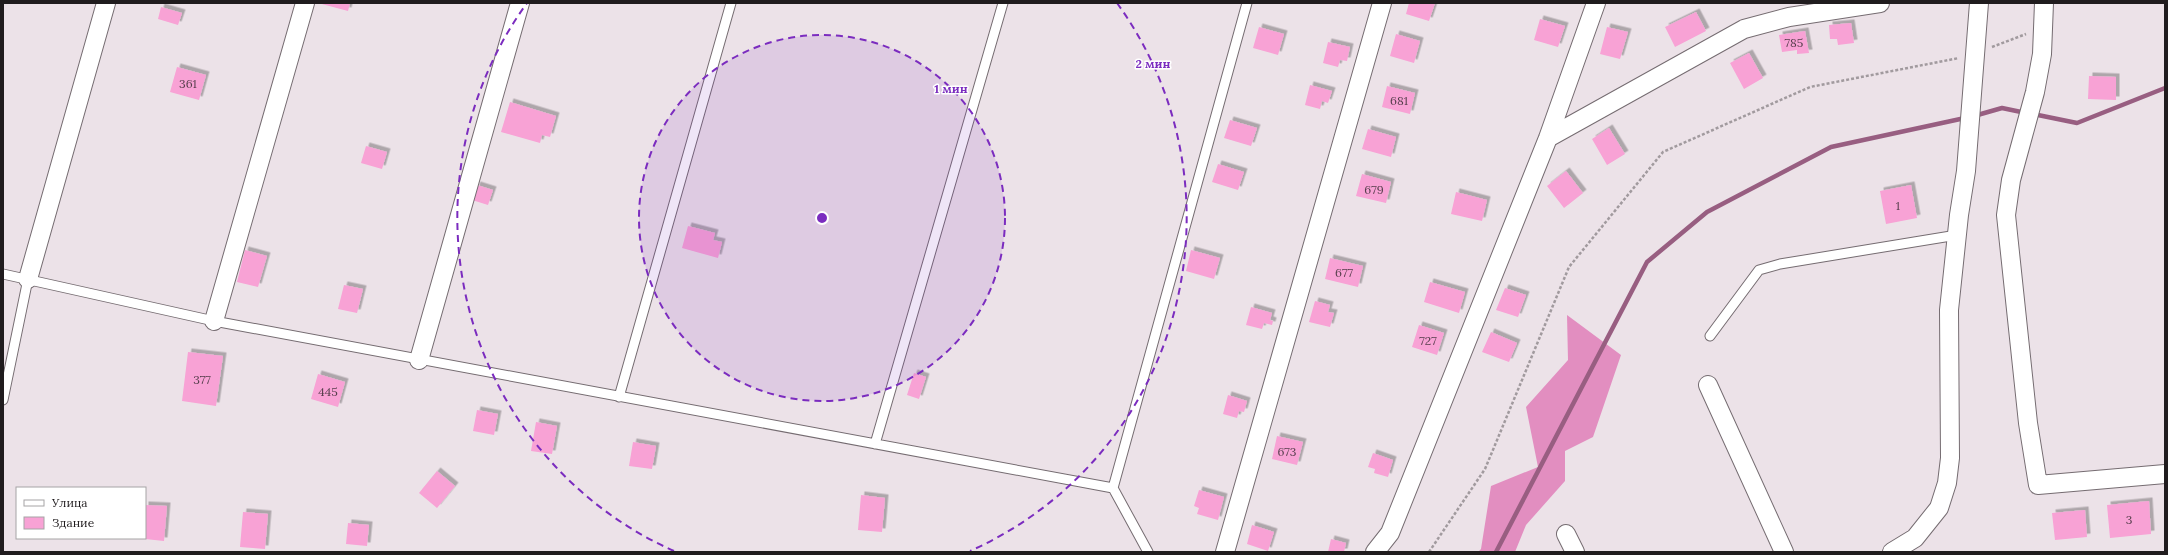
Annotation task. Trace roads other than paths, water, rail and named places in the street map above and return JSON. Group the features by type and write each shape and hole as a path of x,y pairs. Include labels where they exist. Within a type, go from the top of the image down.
{"street":[{"path":"28,279 106,3"},
{"path":"214,321 305,3"},
{"path":"419,360 520,3"},
{"path":"1225,552 1382,3"},
{"path":"1375,552 1390,533 1548,138 1596,3"},
{"path":"1548,138 1744,29 1789,17 1880,3"},
{"path":"1892,552 1914,538 1939,508 1947,483 1950,458 1949,310 1966,171 1979,3"},
{"path":"2044,3 2042,54 2029,114 2011,180 2006,215 2028,423 2038,485 2165,474"},
{"path":"1708,385 1784,552"},
{"path":"1566,534 1575,552"}],"lane":[{"path":"619,397 731,3"},
{"path":"875,444 1003,3"},
{"path":"1148,552 1114,488 1247,3"},
{"path":"1710,336 1759,270 1780,264 1957,235"},
{"path":"3,274 214,321 1114,488"},
{"path":"3,400 28,279"}],"waterway":[{"path":"2033,114 2077,123 2165,88"},
{"path":"1974,116 2002,108 2026,113"},
{"path":"1496,552 1647,262 1707,212 1831,147 1965,118"}]}
